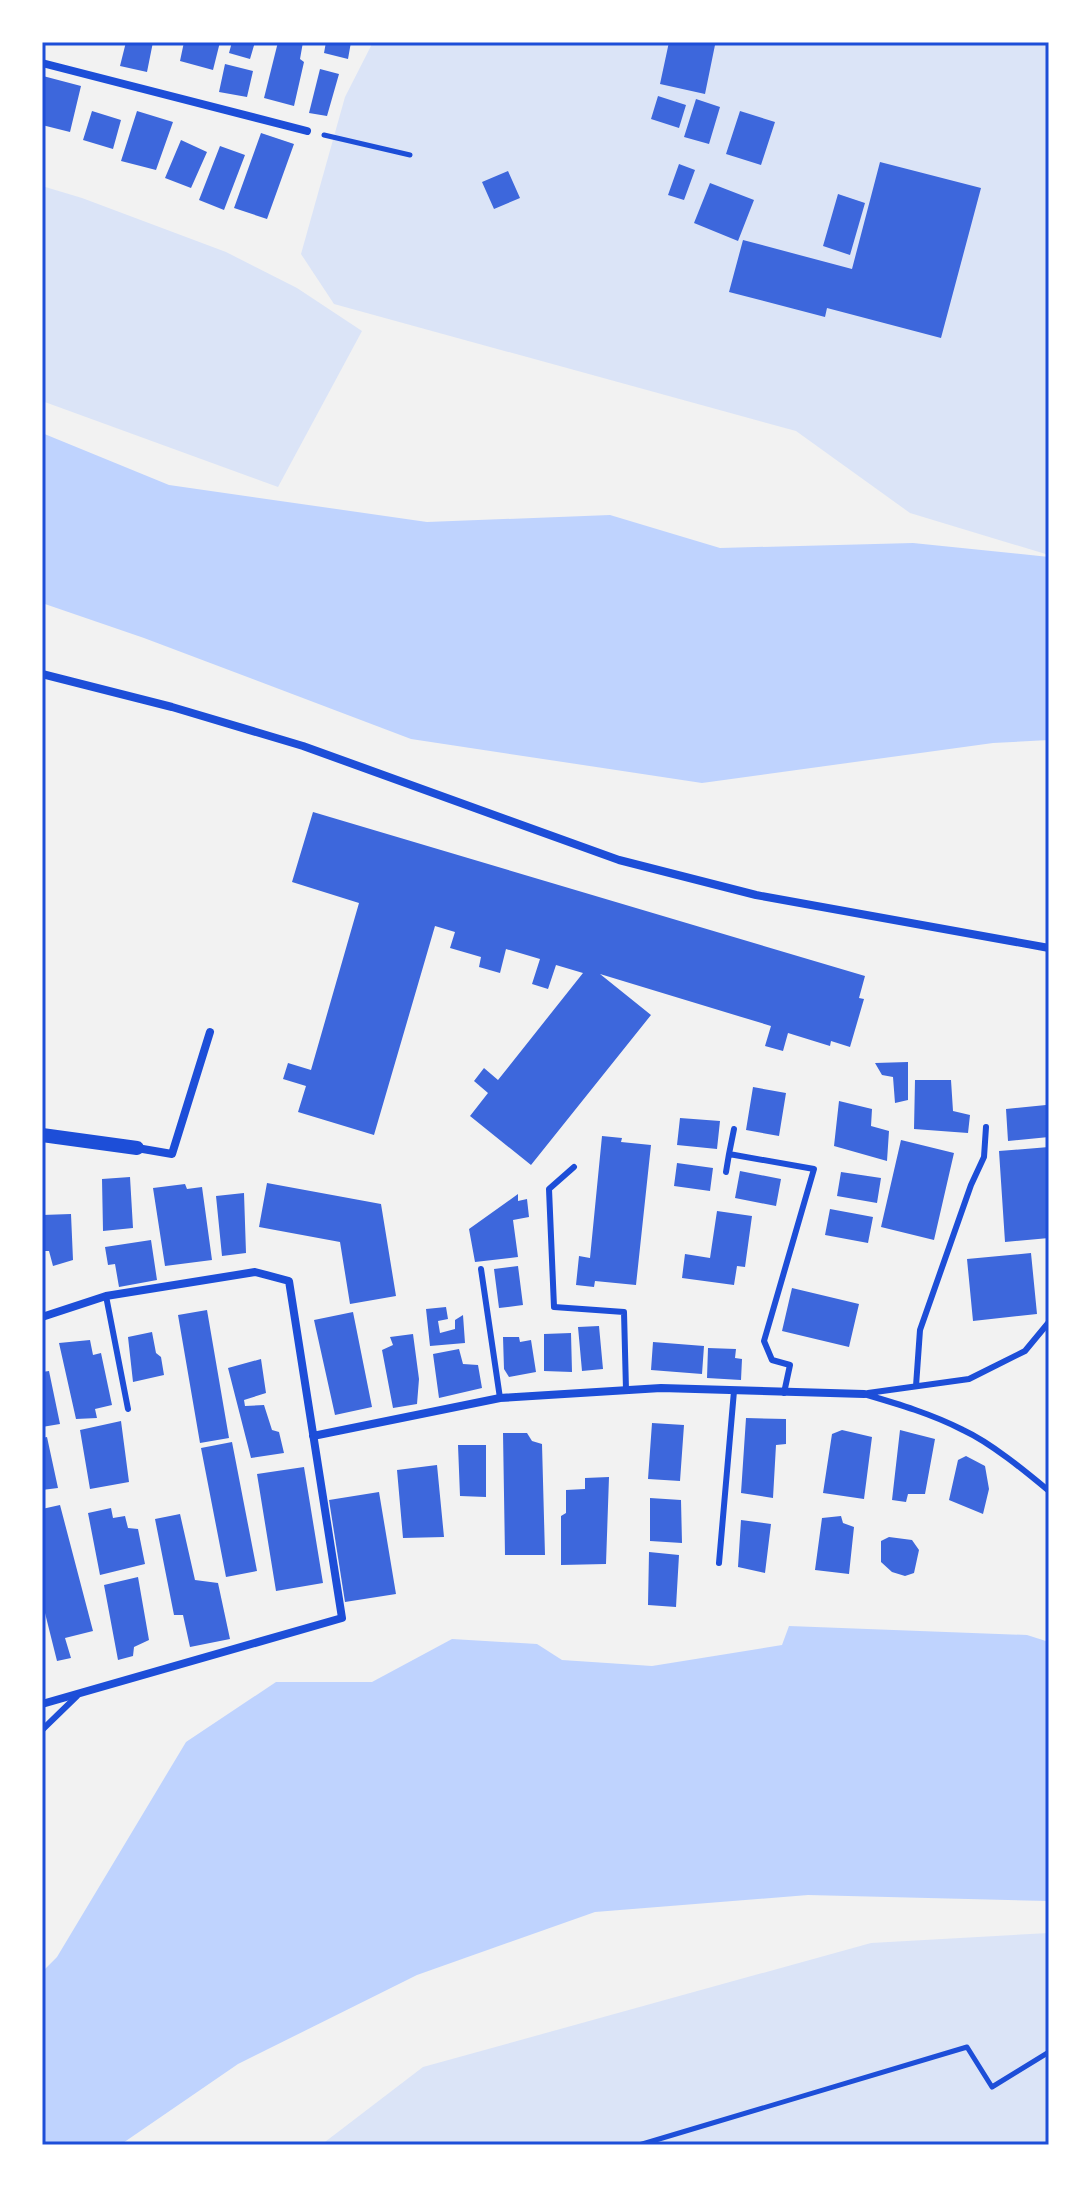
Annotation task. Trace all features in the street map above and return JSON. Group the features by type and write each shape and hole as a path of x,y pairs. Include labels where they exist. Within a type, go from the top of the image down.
{"street":[{"path":"42,63 307,131"},
{"path":"42,674 172,707 303,746 619,860 756,895 1049,948"},
{"path":"42,1135 172,1154 210,1032"},
{"path":"42,1317 106,1296 255,1272 289,1281 342,1618 42,1704"},
{"path":"313,1436 500,1398 661,1388 864,1394"}],"lane":[{"path":"916,1386 920,1330 971,1185 984,1157 986,1127"},
{"path":"726,1172 734,1129"},
{"path":"729,1154 814,1169 764,1341 772,1360 790,1365 784,1393"},
{"path":"574,1167 549,1189 554,1307 624,1312 626,1390"},
{"path":"481,1269 500,1398"},
{"path":"106,1296 128,1409"},
{"path":"864,1394 969,1379 1025,1351 1049,1322"},
{"path":"719,1563 734,1391"},
{"path":"864,1394 966,1430 1025,1470 1049,1491"},
{"path":"42,1730 80,1693"}],"path":[{"path":"307,131 410,155"},
{"path":"639,2145 967,2047 992,2087 1049,2052"}],"shaded area":[{"path":"373,42 1049,42 1049,555 910,513 796,431 334,304 301,254 345,97"},
{"path":"42,186 226,252 297,288 362,331 278,487 42,401"},
{"path":"1049,1933 1049,2145 321,2145 423,2067 871,1943"}],"water":[{"path":"42,433 169,485 427,522 610,515 720,548 913,543 1049,557 1049,740 993,743 702,783 411,739 144,638 42,603"},
{"path":"789,1626 1027,1635 1049,1642 1049,1901 808,1895 595,1912 417,1975 238,2064 120,2145 42,2145 42,1972 57,1957 186,1742 276,1682 372,1682 452,1639 537,1644 562,1660 652,1666 782,1645"}],"building":[{"path":"126,42 153,42 147,72 120,66"},
{"path":"184,42 220,42 213,70 180,61"},
{"path":"232,42 255,42 250,59 229,53"},
{"path":"278,42 303,42 300,59 304,62 294,106 264,98"},
{"path":"326,42 351,42 348,59 324,53"},
{"path":"669,42 715,45 705,94 660,84"},
{"path":"225,64 253,71 247,97 219,92"},
{"path":"320,69 339,74 327,116 309,113"},
{"path":"43,76 81,86 70,132 42,125"},
{"path":"658,96 686,105 679,128 651,119"},
{"path":"696,99 720,107 709,144 684,137"},
{"path":"92,111 121,120 113,149 83,140"},
{"path":"137,111 173,122 156,170 121,161"},
{"path":"740,111 775,122 761,165 726,154"},
{"path":"261,133 294,144 267,219 234,208"},
{"path":"181,140 207,152 191,188 165,178"},
{"path":"220,146 245,155 224,210 199,200"},
{"path":"880,162 981,188 941,338 827,308 825,317 729,292 743,240 852,269"},
{"path":"679,164 695,170 684,200 668,195"},
{"path":"508,171 520,198 494,209 482,182"},
{"path":"710,183 754,200 738,241 694,223"},
{"path":"838,194 865,203 850,255 823,246"},
{"path":"313,812 865,976 859,998 864,999 850,1047 831,1041 830,1046 788,1033 783,1051 765,1046 771,1026 600,974 651,1015 531,1165 470,1116 488,1093 474,1081 484,1068 498,1080 583,973 556,965 548,989 532,984 540,959 506,949 500,973 479,967 481,957 450,948 455,932 435,926 374,1135 298,1112 306,1086 283,1079 288,1063 311,1070 359,903 292,882"},
{"path":"908,1062 908,1100 895,1103 893,1077 882,1075 875,1063"},
{"path":"915,1080 951,1080 953,1111 970,1115 968,1133 914,1129"},
{"path":"753,1087 786,1093 779,1136 746,1130"},
{"path":"839,1101 872,1109 871,1126 889,1131 887,1161 834,1146"},
{"path":"1046,1105 1049,1137 1008,1141 1006,1109"},
{"path":"680,1118 720,1121 717,1149 677,1145"},
{"path":"602,1136 622,1138 621,1142 651,1145 636,1285 595,1281 594,1287 576,1285 579,1256 590,1258"},
{"path":"901,1140 954,1153 934,1240 881,1227"},
{"path":"1049,1147 1049,1238 1005,1242 999,1151"},
{"path":"677,1163 713,1168 710,1191 674,1186"},
{"path":"740,1171 781,1179 776,1206 735,1198"},
{"path":"841,1172 881,1178 877,1203 837,1196"},
{"path":"130,1177 133,1228 103,1231 102,1179"},
{"path":"267,1183 381,1204 396,1296 350,1304 340,1242 259,1227"},
{"path":"185,1184 187,1189 202,1187 212,1260 165,1266 153,1188"},
{"path":"244,1193 246,1253 222,1256 216,1196"},
{"path":"518,1194 518,1201 527,1199 529,1217 513,1220 518,1257 475,1262 469,1229"},
{"path":"830,1209 873,1217 868,1243 825,1235"},
{"path":"717,1211 752,1216 745,1267 737,1266 734,1285 682,1278 685,1254 710,1258"},
{"path":"71,1214 73,1260 53,1266 49,1251 42,1251 42,1215"},
{"path":"151,1240 157,1280 119,1287 115,1264 108,1265 105,1247"},
{"path":"1031,1253 1037,1314 973,1321 967,1259"},
{"path":"518,1266 523,1305 499,1308 494,1269"},
{"path":"792,1288 859,1304 849,1347 782,1331"},
{"path":"446,1307 448,1319 438,1321 440,1333 455,1329 455,1320 463,1315 465,1343 430,1346 426,1309"},
{"path":"207,1310 229,1438 200,1443 178,1315"},
{"path":"353,1312 372,1407 335,1415 314,1320"},
{"path":"599,1326 603,1369 582,1371 578,1327"},
{"path":"152,1332 164,1375 133,1382 128,1337"},
{"path":"571,1333 572,1372 544,1371 544,1334"},
{"path":"413,1334 419,1379 417,1404 393,1408 382,1350 393,1345 390,1337"},
{"path":"503,1337 519,1337 520,1342 531,1340 536,1372 509,1377 504,1369"},
{"path":"90,1340 93,1355 101,1353 112,1405 95,1409 97,1418 76,1419 59,1343"},
{"path":"653,1342 704,1346 702,1374 651,1370"},
{"path":"708,1348 736,1349 735,1358 742,1359 741,1380 707,1378"},
{"path":"459,1349 463,1364 478,1365 482,1388 439,1398 433,1354"},
{"path":"261,1359 266,1393 244,1400 245,1406 264,1405 272,1430 279,1432 284,1453 251,1458 228,1368"},
{"path":"49,1371 60,1424 42,1427 42,1372"},
{"path":"746,1418 786,1419 786,1444 776,1445 773,1498 741,1493"},
{"path":"121,1421 129,1482 90,1489 80,1430"},
{"path":"652,1423 684,1425 680,1481 648,1479"},
{"path":"842,1430 872,1437 864,1499 823,1493 832,1434"},
{"path":"900,1430 935,1439 925,1494 908,1494 906,1502 892,1500"},
{"path":"503,1433 527,1433 532,1441 542,1444 545,1555 505,1555"},
{"path":"47,1437 58,1488 42,1490 42,1438"},
{"path":"232,1442 257,1571 226,1577 201,1448"},
{"path":"458,1445 486,1445 486,1497 460,1496"},
{"path":"966,1456 985,1466 989,1489 983,1514 949,1500 958,1460"},
{"path":"437,1465 444,1537 403,1538 397,1470"},
{"path":"304,1467 323,1583 276,1591 257,1474"},
{"path":"609,1477 606,1564 561,1565 561,1516 566,1513 566,1490 585,1489 585,1478"},
{"path":"379,1492 396,1594 345,1602 329,1500"},
{"path":"650,1498 681,1500 682,1543 650,1541"},
{"path":"60,1505 93,1631 65,1638 71,1658 57,1661 42,1601 42,1509"},
{"path":"111,1508 113,1518 125,1516 128,1528 138,1529 145,1564 100,1575 88,1513"},
{"path":"180,1514 195,1580 218,1583 230,1639 190,1647 183,1615 174,1615 155,1519"},
{"path":"841,1516 843,1523 854,1527 849,1574 815,1570 822,1518"},
{"path":"741,1520 771,1524 765,1573 738,1567"},
{"path":"889,1537 912,1540 919,1550 914,1573 905,1576 892,1572 881,1562 881,1541"},
{"path":"649,1552 679,1555 676,1607 648,1605"},
{"path":"138,1577 149,1640 134,1647 133,1656 118,1660 104,1585"}]}
